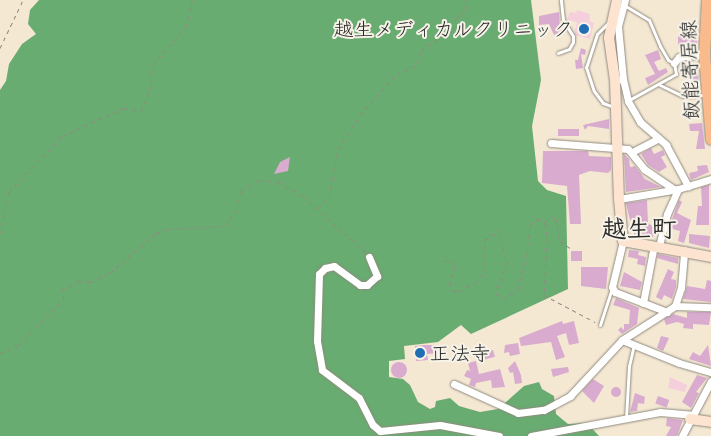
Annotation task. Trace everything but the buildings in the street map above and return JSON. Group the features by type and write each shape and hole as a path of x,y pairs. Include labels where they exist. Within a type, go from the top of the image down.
{"main road":[{"name":"飯能寄居線","path":"707,0 707,95 711,139"}],"street":[{"path":"622,2 610,21 610,51 619,80 640,122 659,138 676,159 688,186"},
{"path":"622,2 618,26 619,80 617,108 619,199 623,241 612,287 615,292 667,312"},
{"path":"674,62 679,58 706,58"},
{"path":"551,143 632,152 659,138"},
{"path":"632,152 644,169 676,189"},
{"path":"619,199 676,189 711,179"},
{"path":"643,304 657,245 676,189"},
{"path":"623,241 657,245 711,256"},
{"path":"454,384 484,395 499,407 532,414 570,396 622,340 675,306 681,288 684,250"},
{"path":"370,257 377,276 367,285 360,285 334,266 325,268 319,274 317,341 322,370 359,398 373,426 380,431 440,425 499,436"},
{"path":"675,306 711,307"},
{"path":"622,340 679,363 711,372"},
{"path":"682,436 691,417 707,394 711,381"},
{"path":"531,436 660,412 711,422"}],"lane":[{"path":"558,53 569,49 573,42 573,36 563,20 561,0"},
{"path":"622,2 649,20 668,60 674,62 676,74 660,86 628,101"},
{"path":"610,21 597,34 586,67 589,80 603,103 617,108"},
{"path":"660,86 683,96 707,95"},
{"path":"600,324 612,287"},
{"path":"626,419 629,366 635,344"}],"path":[{"path":"0,48 23,0"},
{"path":"0,234 9,192 62,136 124,108 141,111 150,90 153,65 186,27 192,0"},
{"path":"318,209 329,196 338,149 360,115 397,74 418,64 421,50 453,30 456,19 467,10 464,0"},
{"path":"0,353 18,346 64,299 62,290 78,281 90,282 110,273 156,233 169,229 225,226 237,209 241,191 259,180 278,182 292,189 318,209 370,257"},
{"path":"545,222 551,217 556,219 560,241 570,248"},
{"path":"445,261 452,261 455,266 450,282 453,291 459,291 474,283 484,273 485,240 499,231 507,262 496,293 503,300 518,289 531,220 538,218 545,222"},
{"path":"545,222 548,264 542,290 544,295 590,321 600,324"}],"shaded area":[{"name":"越生メディカルクリニック","path":"577,10 590,14 589,21 594,23 590,39 574,35 577,22 567,20 570,12 576,13"},
{"path":"670,377 687,385 685,392 668,388"}],"green space":[{"path":"39,0 531,0 541,80 532,126 538,181 547,190 566,196 568,289 471,334 461,325 438,342 404,346 405,359 389,361 389,377 403,379 410,385 418,402 430,409 435,407 436,401 450,398 459,406 480,412 498,409 524,386 539,382 542,389 554,396 556,414 568,424 587,423 599,436 0,436 0,90 6,81 9,64 22,44 36,34 28,24 30,10"}],"place":[{"name":"越生メディカルクリニック","path":"584,29"},
{"name":"正法寺","path":"420,353"}],"district":[{"name":"越生町","path":"639,229"}]}
